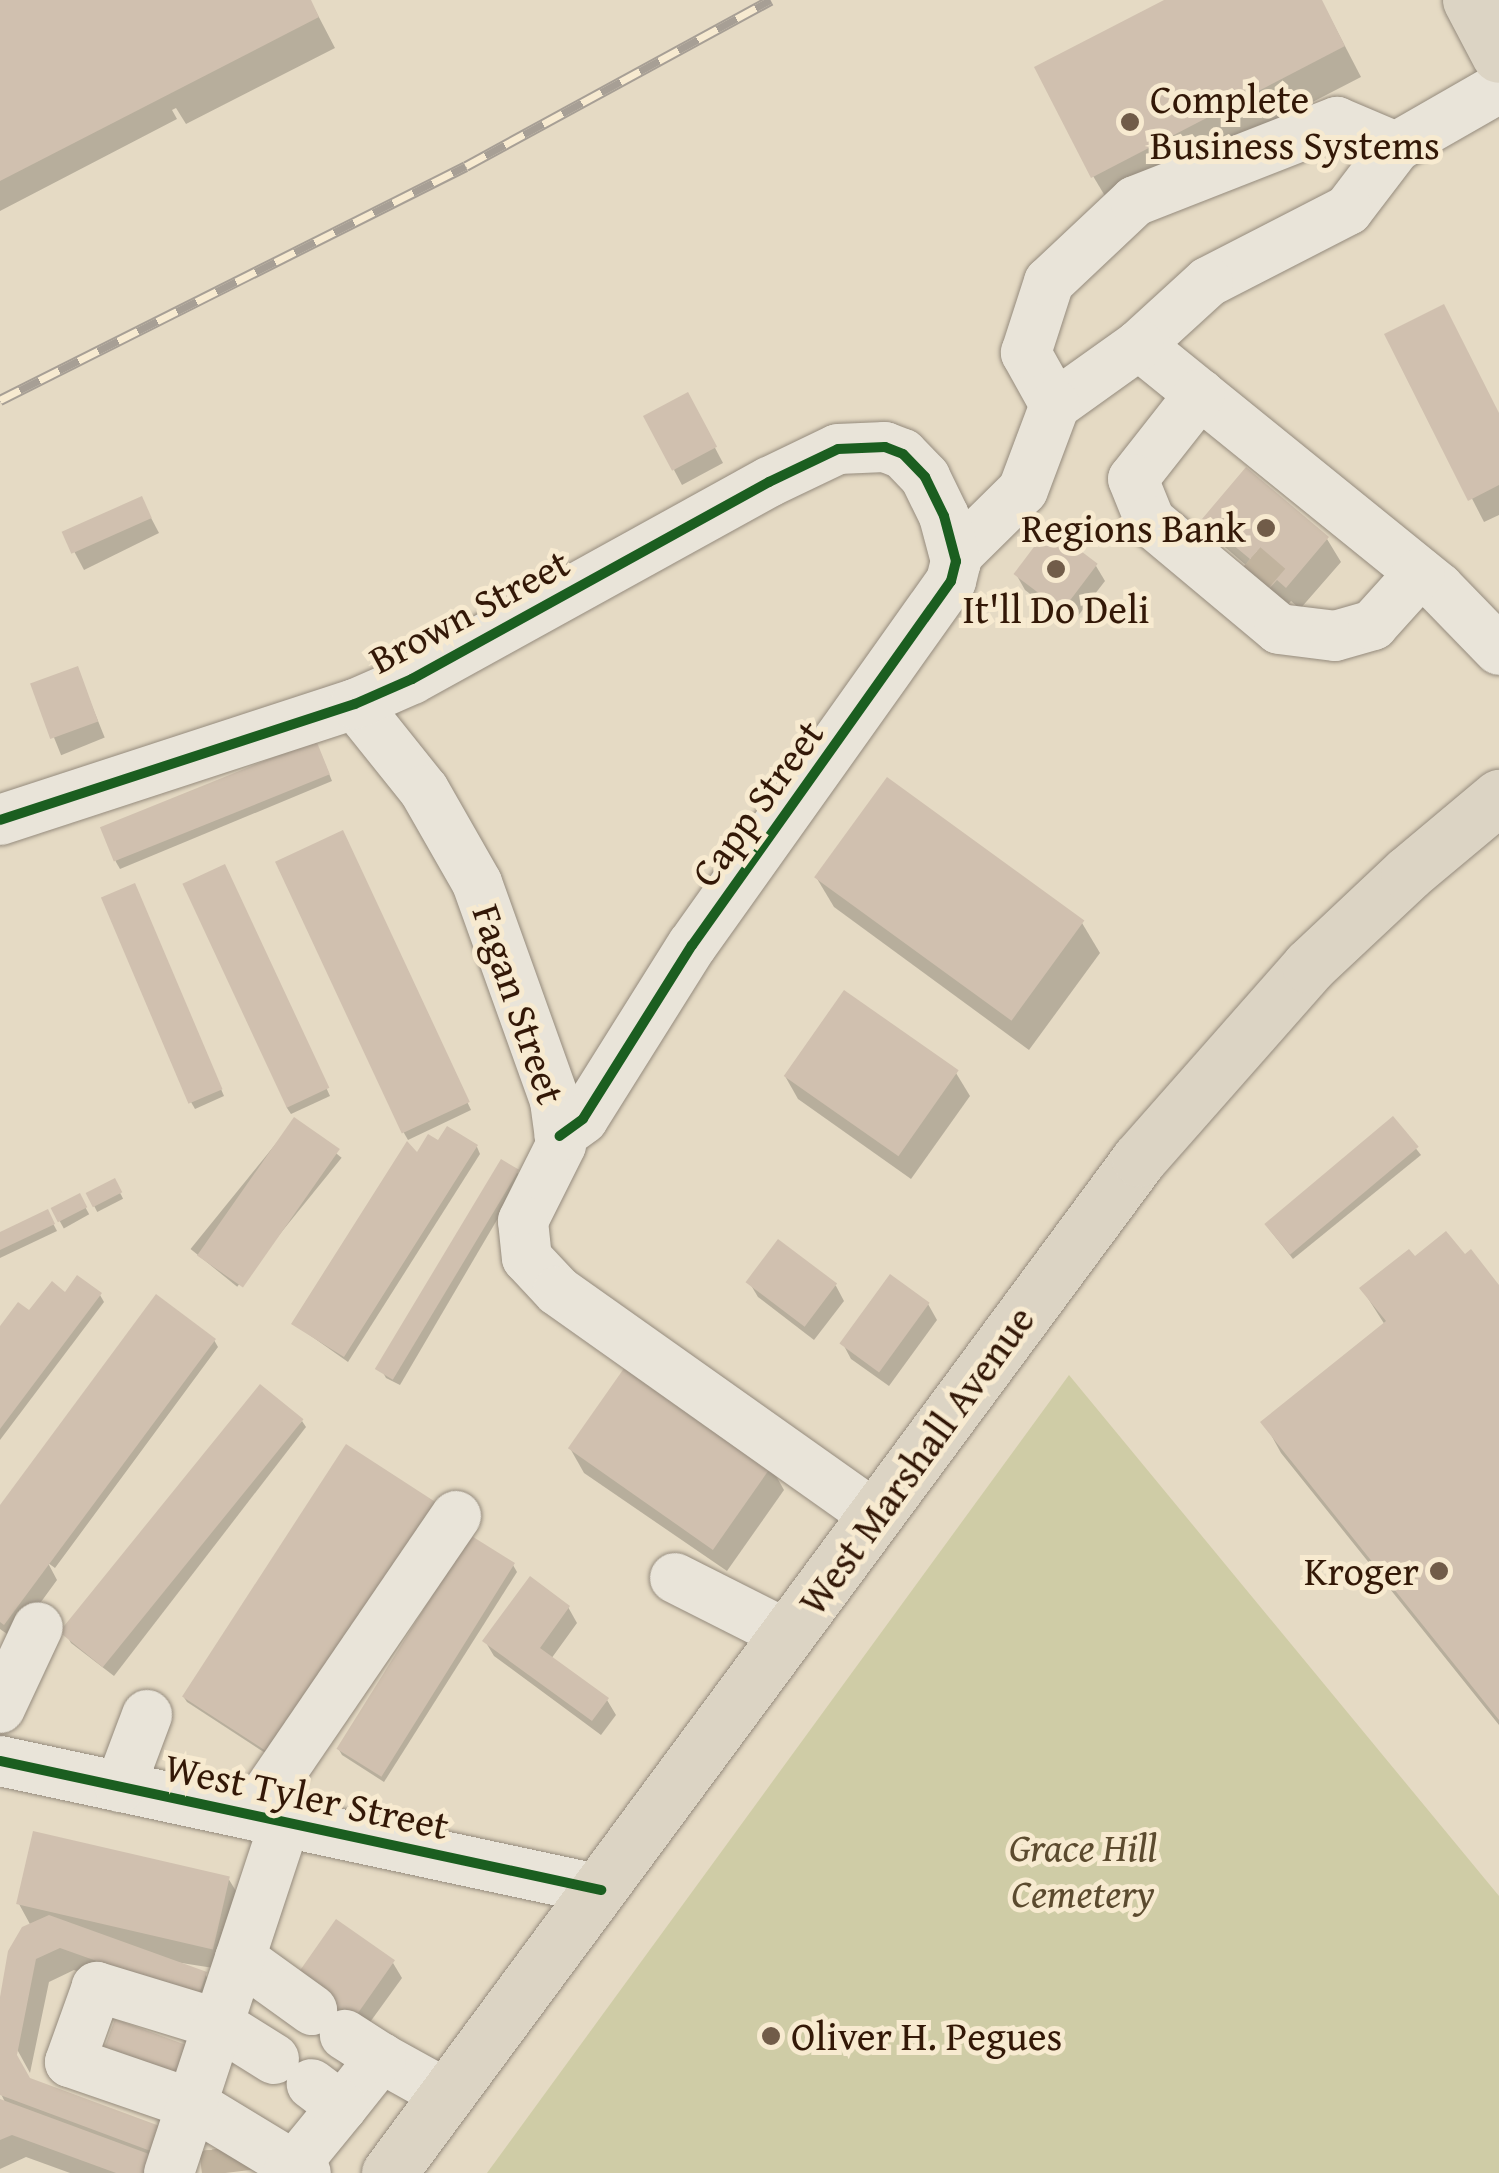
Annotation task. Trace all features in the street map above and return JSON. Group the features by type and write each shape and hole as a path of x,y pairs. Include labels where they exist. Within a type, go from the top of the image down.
{"main road":[{"path":"1470,0 1499,55"},
{"name":"West Marshall Avenue","path":"389,2173 1088,1226 1208,1077 1360,918 1499,797"}],"street":[{"path":"955,556 1023,490 1055,405 1139,345 1208,282 1348,210 1396,146 1499,88"},
{"path":"1055,405 1026,353 1049,282 1135,201 1338,122 1396,146"},
{"path":"1139,345 1420,573 1499,650"},
{"path":"1200,394 1134,479 1150,520 1278,629 1335,636 1373,624 1420,573"},
{"name":"Brown Street","path":"0,820 355,704 440,664 769,482 838,449 885,447 903,454 934,492 955,556"},
{"path":"1150,520 1178,510 1292,608 1308,634"},
{"name":"Capp Street","path":"560,1136 583,1118 692,945 941,599 951,581 955,556"},
{"name":"Fagan Street","path":"355,704 424,790 482,893 555,1101 559,1156 523,1221 524,1246 534,1268 558,1292 876,1516"},
{"path":"170,2173 213,2125 218,2024 240,1958 268,1818 456,1516"},
{"path":"676,1578 788,1635"},
{"path":"0,1708 38,1628"},
{"path":"120,1787 147,1714"},
{"name":"West Tyler Street","path":"0,1761 601,1890"},
{"path":"240,1958 346,2035 446,2094"},
{"path":"309,2083 218,2024 96,1986 70,2062 213,2125 296,2170 309,2083 346,2035"}],"green space":[{"name":"Grace Hill Cemetery","path":"1069,1375 1499,1896 1499,2173 487,2173"}],"building":[{"path":"0,0 311,0 319,17 0,181"},
{"name":"Complete Business Systems","path":"1164,0 1322,0 1345,46 1091,178 1034,67"},
{"path":"1444,304 1499,413 1499,485 1468,501 1384,334"},
{"path":"688,392 717,447 672,471 643,416"},
{"name":"Regions Bank","path":"1246,467 1329,537 1286,588 1277,580 1258,601 1233,580 1250,559 1202,519"},
{"path":"142,496 152,518 71,554 62,532"},
{"name":"It'll Do Deli","path":"1049,527 1098,564 1062,611 1013,574"},
{"path":"78,666 98,721 50,739 30,683"},
{"path":"316,740 330,774 114,862 100,827"},
{"path":"887,777 1084,920 1012,1021 814,877"},
{"path":"343,830 470,1102 402,1134 275,862"},
{"path":"225,864 329,1088 287,1108 182,884"},
{"path":"135,883 223,1089 188,1104 101,897"},
{"path":"844,990 959,1070 898,1156 784,1076"},
{"path":"1393,1116 1419,1147 1290,1255 1264,1224"},
{"path":"294,1117 340,1149 243,1288 197,1255"},
{"path":"447,1126 478,1145 344,1357 291,1324 407,1141 417,1152 428,1134 438,1140"},
{"path":"501,1159 519,1170 393,1380 375,1369"},
{"path":"115,1178 122,1192 93,1207 86,1193"},
{"path":"80,1193 87,1207 58,1222 51,1208"},
{"path":"48,1209 55,1224 0,1250 0,1232"},
{"name":"Kroger","path":"1446,1231 1465,1254 1471,1249 1499,1285 1499,1720 1260,1422 1386,1321 1359,1288 1409,1249 1415,1256"},
{"path":"778,1239 837,1284 805,1327 746,1282"},
{"path":"890,1274 930,1303 879,1372 839,1344"},
{"path":"77,1275 102,1293 0,1429 0,1326 18,1302 29,1310 52,1281 65,1292"},
{"path":"156,1294 216,1339 4,1625 0,1622 0,1505"},
{"path":"627,1364 772,1466 713,1550 568,1448"},
{"path":"260,1384 304,1419 103,1667 59,1632"},
{"path":"346,1444 437,1503 273,1756 182,1696"},
{"path":"470,1535 515,1563 381,1777 336,1749"},
{"path":"530,1576 570,1606 540,1648 609,1698 592,1721 482,1641"},
{"path":"33,1831 230,1876 213,1950 16,1904"},
{"path":"49,1915 207,1972 198,1997 60,1948 36,1959 17,2055 30,2078 165,2128 156,2153 0,2095 0,1997 8,1951 22,1927"},
{"path":"336,1919 395,1960 352,2022 293,1980"},
{"path":"115,2019 193,2047 181,2079 103,2051"},
{"path":"0,2099 157,2157 151,2173 116,2173 12,2135 0,2140"}],"tunnel":[{"path":"1244,566 1269,588"},
{"path":"224,2148 227,2173"}],"railway":[{"path":"0,400 466,166 771,0"}],"cycle path":[{"path":"0,820 355,704 412,679 769,482 838,449 885,447 903,454 925,477 944,516 956,561 951,581 692,945 583,1119 560,1136"},
{"path":"0,1761 601,1890"}],"place":[{"name":"Complete Business Systems","path":"1130,122"},
{"name":"Regions Bank","path":"1266,528"},
{"name":"It'll Do Deli","path":"1056,569"},
{"name":"Kroger","path":"1439,1571"},
{"name":"Oliver H. Pegues","path":"771,2036"}]}
